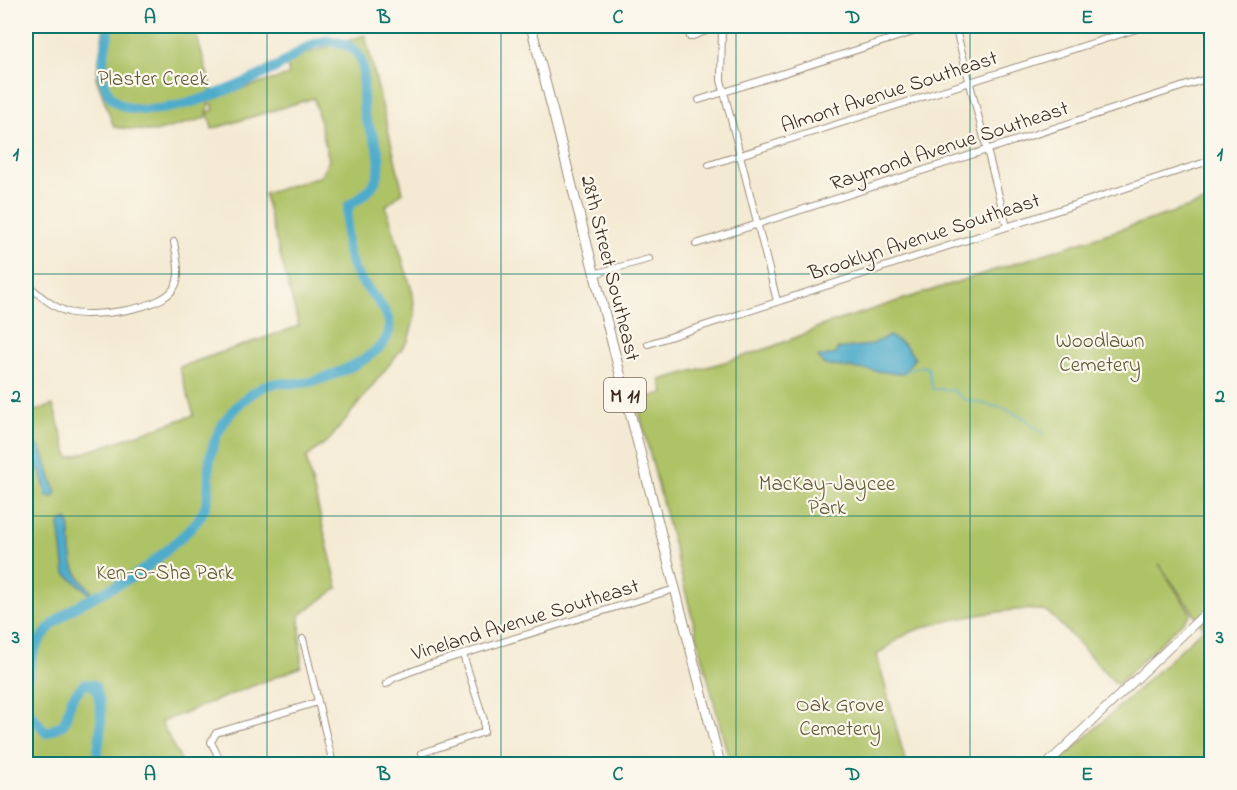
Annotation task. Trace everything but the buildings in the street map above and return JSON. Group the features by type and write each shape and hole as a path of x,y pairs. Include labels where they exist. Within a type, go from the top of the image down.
{"main road":[{"name":"28th Street Southeast","path":"531,26 720,765"},
{"path":"1047,765 1212,607"}],"street":[{"path":"690,37 721,26 720,71 724,92 777,301"},
{"path":"699,100 932,26"},
{"path":"955,26 1007,227"},
{"name":"Almont Avenue Southeast","path":"709,165 1146,26"},
{"path":"1208,26 1212,41"},
{"name":"Raymond Avenue Southeast","path":"696,244 1212,76"},
{"name":"Brooklyn Avenue Southeast","path":"648,344 1212,160"},
{"path":"26,283 48,302 67,312 95,315 134,308 169,295 176,286 178,275 174,242"},
{"path":"594,274 649,259"},
{"name":"Vineland Avenue Southeast","path":"386,684 394,678 463,655 675,589"},
{"path":"303,639 333,765"},
{"path":"422,753 484,732 484,720 463,655"},
{"path":"222,765 211,742 216,733 318,702"}],"green space":[{"name":"Plaster Creek","path":"104,26 194,26 212,90 206,118 155,132 114,127 96,78"},
{"name":"Ken-O-Sha Park","path":"365,35 403,192 386,206 413,294 415,316 408,341 331,438 306,458 338,588 300,615 301,667 161,722 183,764 26,764 26,414 53,405 69,458 194,415 179,367 299,326 264,194 321,176 329,160 314,98 212,129 208,112 214,110 211,98 289,75 286,60"},
{"path":"1211,200 1211,764 1057,764 1204,628 1159,564 1191,614 1117,685 1047,612 1019,610 939,623 911,632 877,655 906,764 730,764 636,400 664,393 660,380 762,350 821,326"}],"water":[{"path":"889,336 905,345 915,358 902,374 824,365 818,357 836,354 837,349 870,345"},
{"path":"26,435 41,449 56,492 53,497 47,497 41,473 26,449"},
{"path":"66,519 69,522 74,568 92,591 89,593 65,573 59,524"}],"waterway":[{"name":"Plaster Creek","path":"26,682 36,647 54,623 77,606 136,575 176,542 198,520 207,501 211,455 218,432 240,403 267,385 310,382 353,366 382,345 389,328 385,311 359,279 351,263 347,247 346,230 349,205 373,185 377,178 380,160 365,117 362,62 357,53 336,42 327,41 311,45 259,76 212,96 159,109 136,109 117,103 106,88 103,73 104,57 110,26"},
{"path":"904,372 922,366 928,368 932,389 953,390 963,399 1006,409 1024,418 1044,434"},
{"name":"Plaster Creek","path":"26,696 28,710 46,733 64,724 72,698 84,684 94,685 101,714 96,764"}],"park label":[{"name":"Woodlawn Cemetery","path":"1100,352"},
{"name":"MacKay-Jaycee Park","path":"827,495"},
{"name":"Oak Grove Cemetery","path":"840,716"}]}
